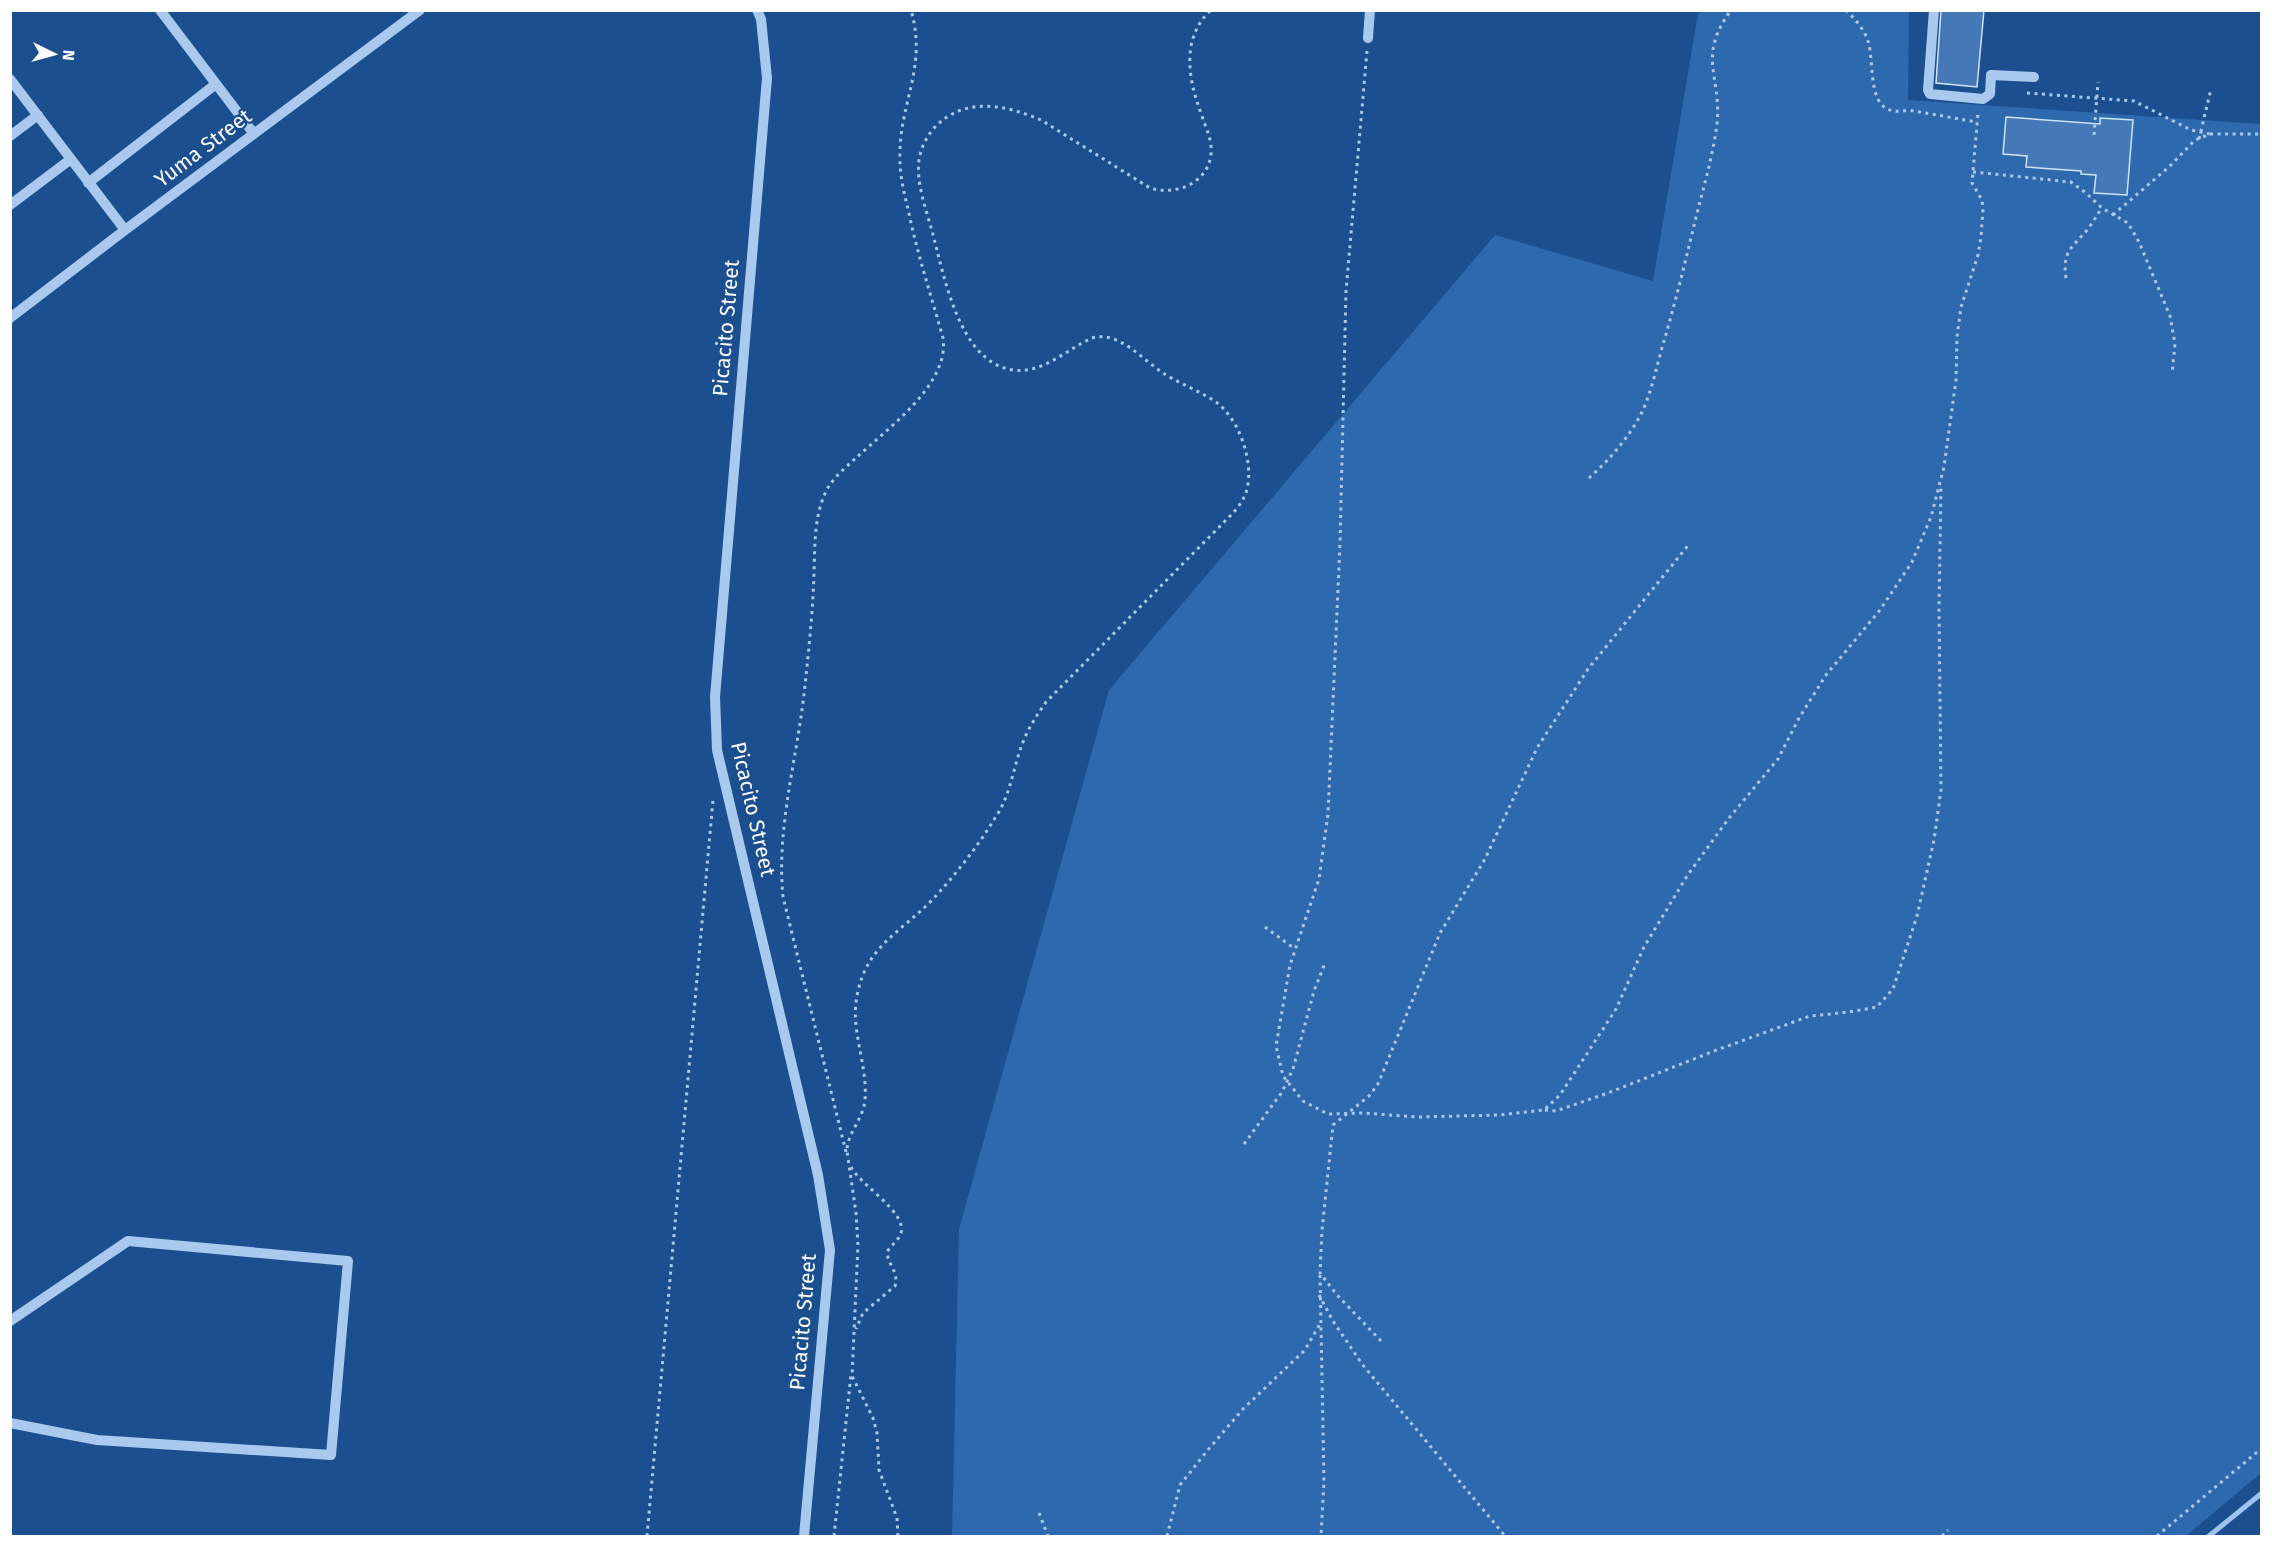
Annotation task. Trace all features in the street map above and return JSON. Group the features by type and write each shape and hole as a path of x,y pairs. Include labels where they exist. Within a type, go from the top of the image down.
{"street":[{"path":"160,10 255,134"},
{"name":"Yuma Street","path":"10,318 420,10"},
{"name":"Picacito Street","path":"757,10 761,19 767,78 715,697 717,750 818,1175 830,1250 804,1536"},
{"path":"1368,38 1370,10"},
{"path":"1934,10 1928,90 1933,95 1987,98 1990,94 1991,75 2034,77"},
{"path":"10,79 125,230"},
{"path":"88,183 216,84"},
{"path":"10,136 38,115"},
{"path":"10,205 70,159"},
{"path":"10,1321 128,1241 348,1262 331,1455 97,1440 10,1424"}],"path":[{"path":"898,1536 895,1513 879,1470 877,1433 873,1418 853,1380 858,1245 856,1213 848,1161 783,897 782,859 787,800 798,744 805,686 815,537 821,504 825,493 841,472 922,394 937,373 944,353 943,338 915,242 900,171 901,134 918,47 911,10"},
{"path":"834,1536 857,1327 860,1316 895,1286 896,1274 887,1252 898,1239 902,1227 892,1209 860,1180 848,1161 847,1145 861,1118 865,1090 856,1014 856,997 864,973 871,958 897,929 933,898 995,818 1006,798 1025,737 1046,702 1233,513 1245,495 1248,482 1248,462 1243,444 1233,422 1221,407 1170,378 1118,341 1098,336 1051,361 1025,370 1014,370 996,364 978,350 961,325 949,294 920,183 919,160 922,148 933,130 950,115 971,107 998,106 1041,120 1150,188 1165,191 1184,188 1203,174 1211,153 1210,138 1194,94 1189,69 1195,33 1200,22 1211,10"},
{"path":"1589,478 1606,463 1637,421 1656,368 1685,265 1717,125 1718,98 1712,64 1714,38 1731,10"},
{"path":"1846,10 1858,23 1867,38 1875,93 1882,106 1888,111 1908,110 1977,123"},
{"path":"1368,38 1346,291 1340,544 1328,814 1320,879 1290,965 1276,1046 1283,1076 1303,1101 1328,1114 1418,1117 1556,1111 1608,1093 1753,1035 1810,1016 1877,1007 1893,989 1917,916 1934,840 1941,790 1939,609 1941,480"},
{"path":"2094,135 2098,82"},
{"path":"2199,139 2211,88"},
{"path":"2018,92 2134,101 2192,130 2210,134 2262,134"},
{"path":"1544,1110 1560,1095 1616,1009 1644,946 1687,876 1729,818 1778,759 1799,718 1826,675 1880,610 1912,562 1931,517 1941,480 1952,413 1962,307 1978,255 1981,237 1982,200 1972,183 1979,99"},
{"path":"2113,215 2199,139 2210,134"},
{"path":"1973,172 2071,182 2102,208 2128,223 2139,242 2170,316 2175,344 2172,374"},
{"path":"2066,278 2068,251 2089,228 2102,208"},
{"path":"1321,1536 1324,1481 1319,1295 1322,1230 1333,1125 1369,1096 1378,1084 1440,933 1485,859 1537,748 1588,669 1690,543"},
{"path":"647,1536 713,798"},
{"path":"1265,927 1295,949"},
{"path":"1244,1144 1282,1092 1293,1069 1314,992 1325,963"},
{"path":"1320,1273 1337,1295 1381,1341"},
{"path":"1319,1295 1333,1321 1362,1364 1505,1536"},
{"path":"1167,1536 1180,1485 1207,1450 1244,1409 1305,1350 1321,1322"},
{"path":"2157,1536 2262,1448"},
{"path":"1039,1513 1048,1536"},
{"path":"1942,1536 1948,1530"}],"shaded area":[{"path":"1703,10 1909,11 1908,100 2261,124 2261,1473 2186,1536 952,1536 959,1229 1109,690 1495,235 1653,281 1698,14"}],"building":[{"path":"1941,10 1984,10 1977,87 1936,83"},
{"path":"2006,117 2100,124 2100,118 2133,120 2127,195 2094,193 2096,175 2081,174 2081,171 2026,167 2027,156 2003,154"}],"waterway":[{"path":"2209,1536 2262,1493"}]}
